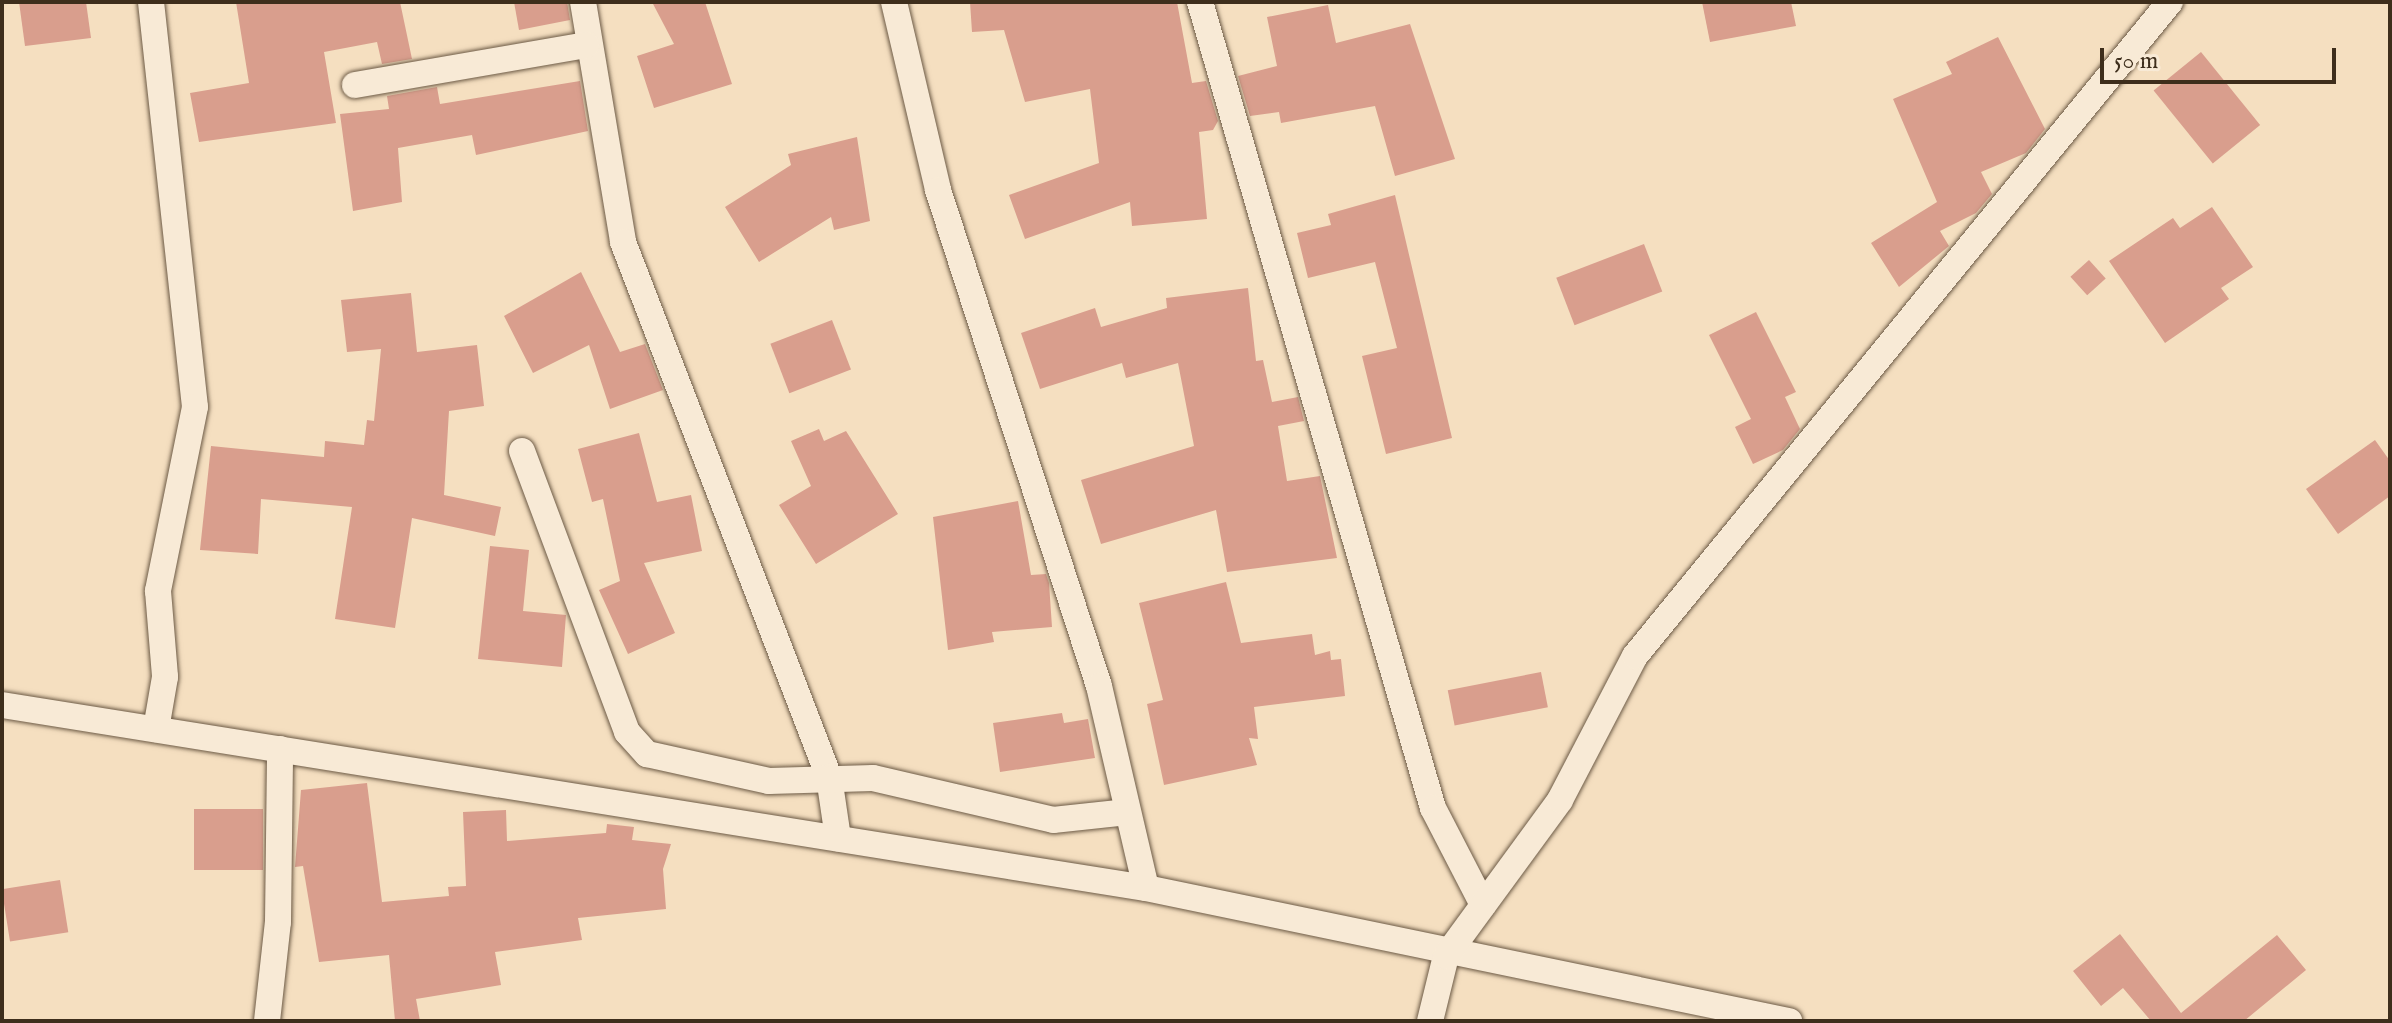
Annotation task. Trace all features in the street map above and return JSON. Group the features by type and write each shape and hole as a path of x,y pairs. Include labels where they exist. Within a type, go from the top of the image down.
{"street":[{"path":"151,2 195,407 158,591 165,677 156,729"},
{"path":"583,2 587,45 623,242 829,777 838,838"},
{"path":"894,2 938,190 1099,686 1146,888"},
{"path":"1200,2 1433,808 1483,905"},
{"path":"1430,1021 1446,956 1560,800 1635,656 2170,2"},
{"path":"355,85 587,45"},
{"path":"522,451 627,732 647,754 769,781 873,778 1053,820 1128,812"},
{"path":"2,705 1146,888 1446,956 1789,1021"},
{"path":"267,1021 278,922 280,749"}],"building":[{"path":"19,2 86,2 91,38 25,46"},
{"path":"236,2 400,2 412,59 382,64 377,42 324,52 336,123 199,142 190,93 249,83"},
{"path":"514,2 567,2 570,20 519,30"},
{"path":"652,2 705,2 732,84 654,108 637,56 674,44"},
{"path":"970,2 1177,2 1192,83 1206,81 1218,121 1213,130 1199,132 1207,219 1132,226 1130,202 1025,239 1009,195 1099,163 1090,89 1025,102 1004,30 972,32"},
{"path":"1702,2 1791,2 1796,26 1710,42"},
{"path":"1328,5 1336,43 1410,24 1455,159 1395,176 1375,106 1281,123 1279,112 1250,116 1238,76 1277,66 1267,17"},
{"path":"1998,37 2045,129 2026,153 1981,172 1992,194 1976,213 1940,231 1949,246 1899,287 1871,243 1937,202 1893,99 1952,74 1946,62"},
{"path":"2201,52 2260,125 2213,163 2154,90"},
{"path":"580,81 588,131 476,155 472,135 398,148 402,202 353,211 340,114 389,109 387,96 437,87 440,104"},
{"path":"857,137 870,221 834,230 831,217 759,262 725,207 791,165 788,154"},
{"path":"1395,195 1452,438 1386,454 1362,356 1397,348 1375,262 1308,278 1297,233 1331,225 1328,214"},
{"path":"2212,207 2253,267 2221,288 2229,299 2165,343 2109,261 2173,218 2180,228"},
{"path":"1644,244 1662,292 1575,325 1556,278"},
{"path":"2089,260 2106,279 2087,295 2070,277"},
{"path":"581,272 620,352 645,344 663,390 610,409 589,345 533,373 504,316"},
{"path":"1248,288 1256,361 1263,360 1272,402 1298,397 1304,421 1278,426 1287,481 1320,476 1337,558 1227,572 1216,510 1101,544 1081,480 1194,446 1178,363 1126,378 1122,363 1040,389 1021,333 1095,308 1101,327 1167,308 1166,298"},
{"path":"411,293 417,352 477,345 484,406 449,411 444,495 501,507 495,536 412,518 395,628 335,619 352,507 261,499 258,554 200,550 211,446 324,457 325,441 364,445 367,420 374,421 381,349 347,352 341,300"},
{"path":"1756,312 1796,392 1785,397 1800,429 1783,450 1753,464 1735,427 1751,419 1709,335"},
{"path":"832,320 851,369 789,393 770,344"},
{"path":"819,429 824,441 846,431 898,514 816,564 779,505 811,486 791,441"},
{"path":"639,433 657,502 691,495 702,551 644,563 675,633 628,654 599,590 620,581 603,499 592,502 578,449"},
{"path":"2375,440 2390,461 2390,496 2338,534 2306,489"},
{"path":"1018,501 1031,575 1046,574 1049,583 1052,627 992,632 994,642 948,650 933,517"},
{"path":"490,546 529,550 523,611 566,615 562,667 478,659"},
{"path":"1226,582 1241,643 1312,634 1315,655 1330,651 1331,660 1341,659 1345,696 1254,707 1258,739 1249,738 1257,765 1164,785 1147,704 1163,700 1139,603"},
{"path":"1541,672 1548,707 1455,725 1448,690"},
{"path":"1062,713 1064,723 1088,719 1095,758 1000,772 993,723"},
{"path":"367,783 382,902 449,896 448,887 466,886 463,812 506,810 507,841 606,833 607,824 634,827 632,840 671,844 663,869 666,909 578,918 582,940 495,952 501,985 416,999 420,1021 395,1021 389,955 319,962 303,866 295,867 301,790"},
{"path":"194,809 263,809 263,870 194,870"},
{"path":"60,880 68,932 10,942 2,889"},
{"path":"2120,934 2181,1013 2277,935 2306,970 2244,1021 2151,1021 2123,988 2101,1006 2073,971"}]}
